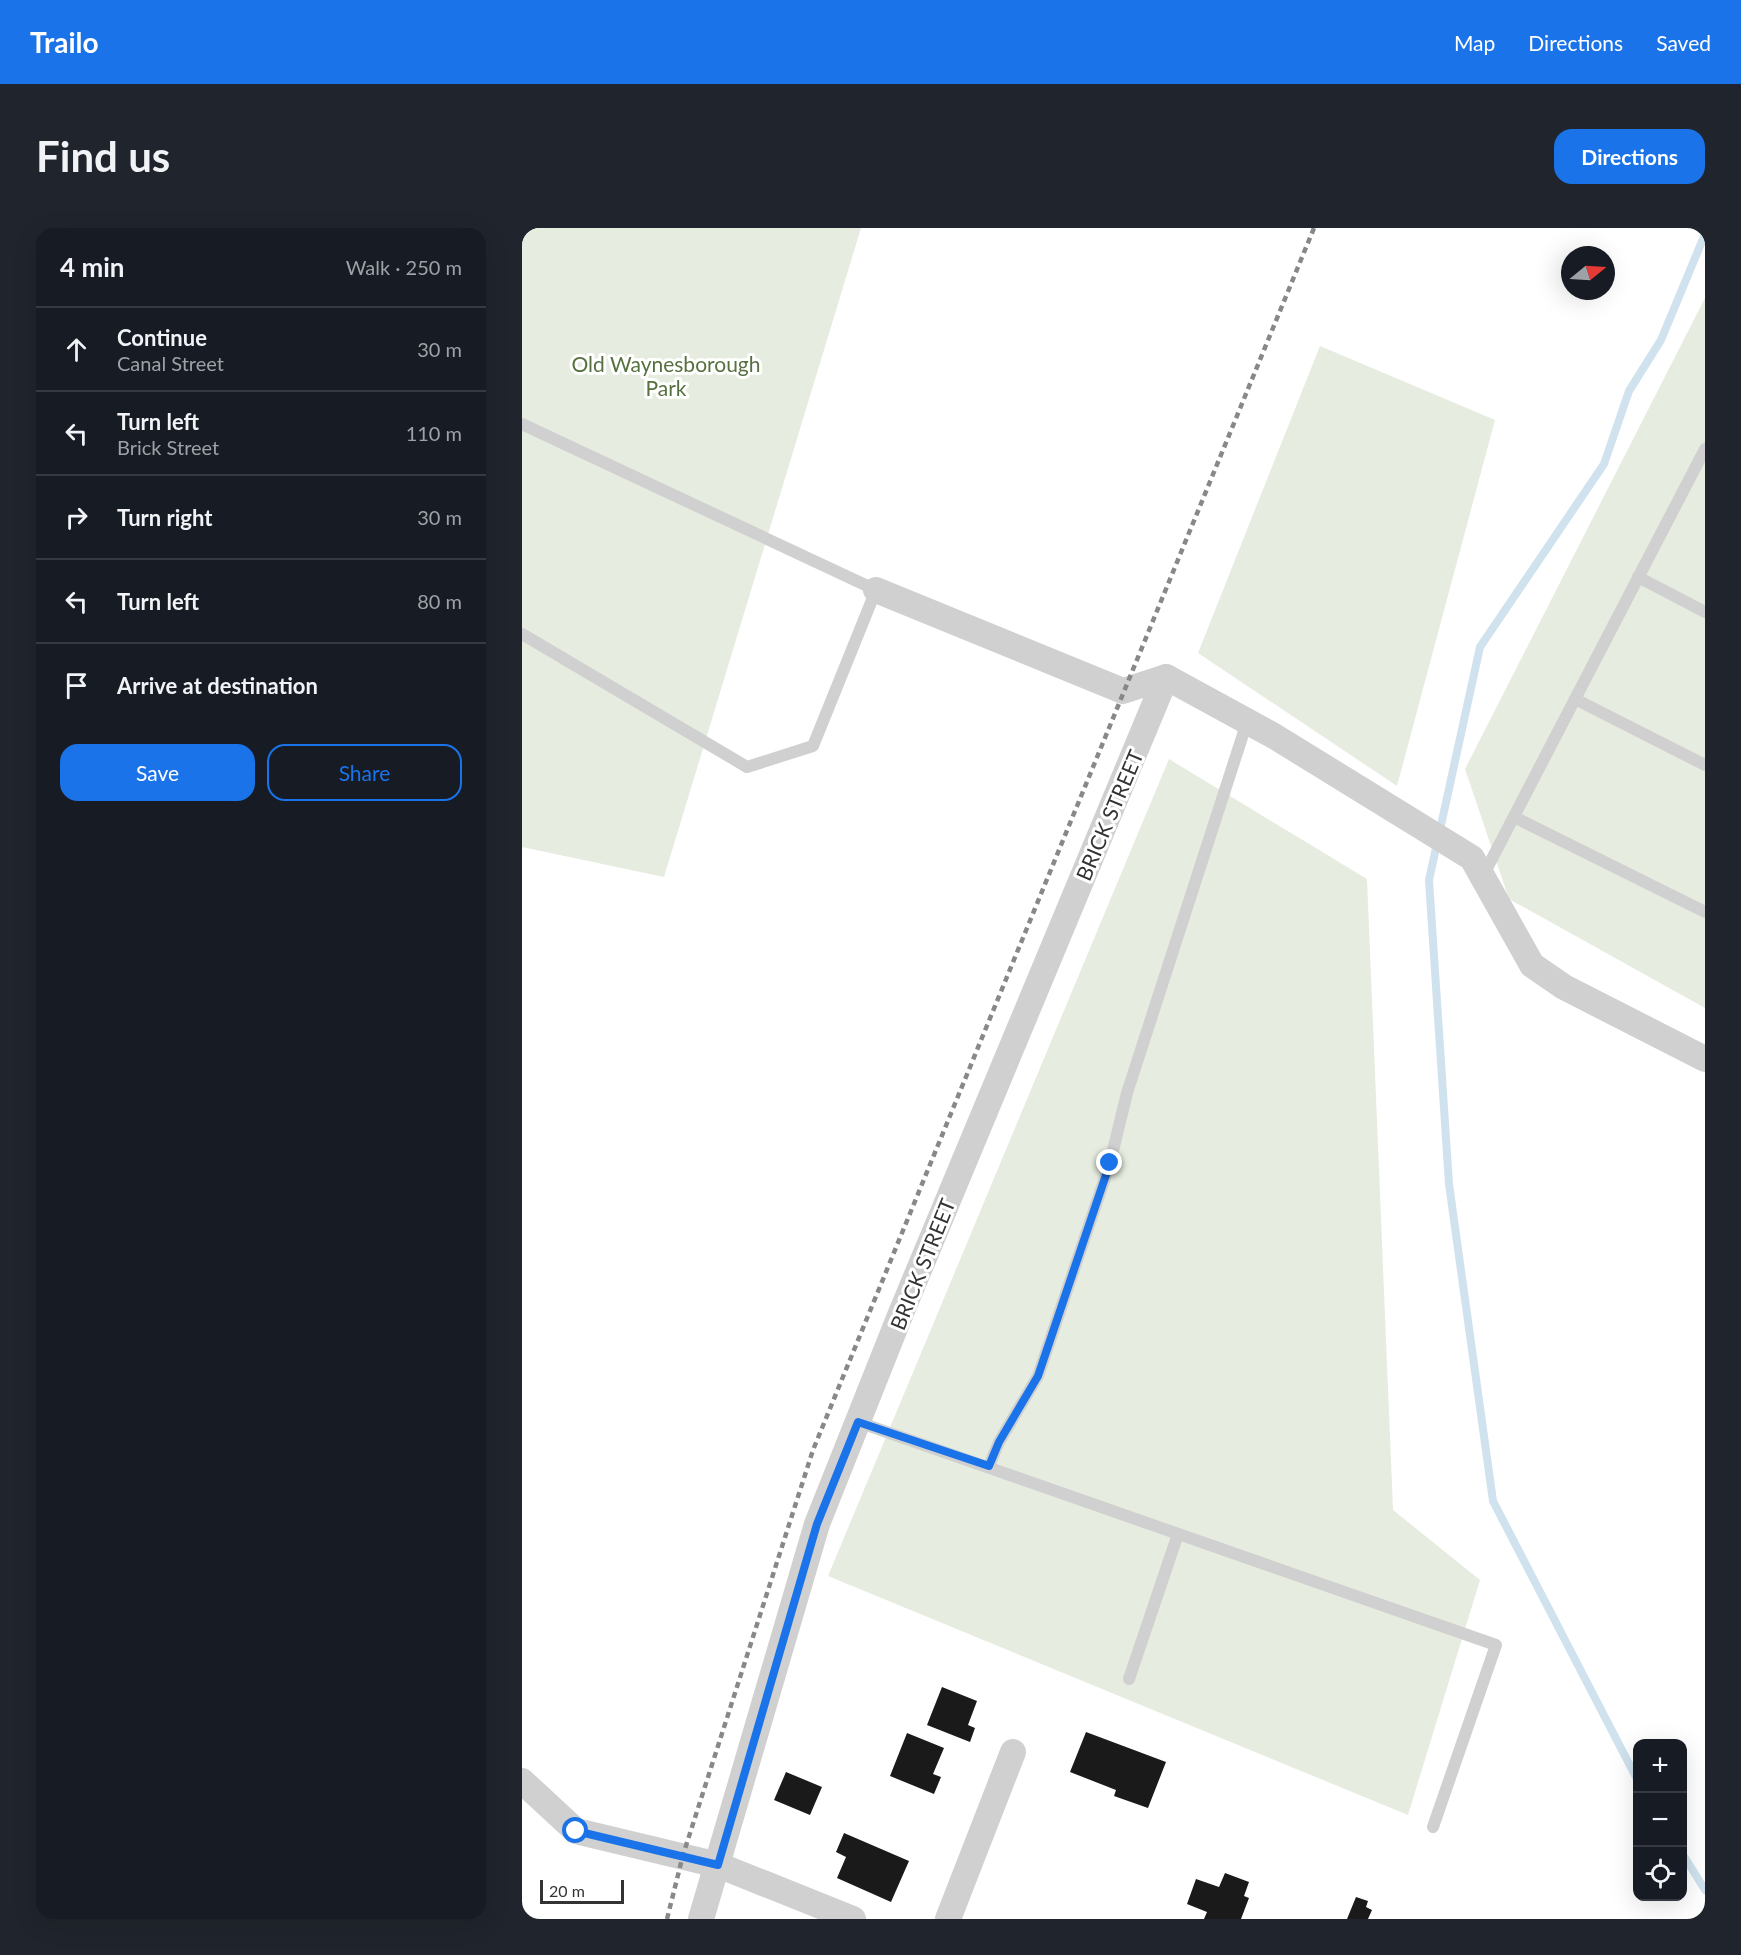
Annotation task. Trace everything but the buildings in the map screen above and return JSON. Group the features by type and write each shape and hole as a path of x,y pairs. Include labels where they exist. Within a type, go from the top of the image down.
{"street":[{"path":"876,590 1122,691 1166,677 1247,722 1402,813 1472,858 1532,965 1564,987 1705,1059"},
{"name":"BRICK STREET","path":"701,1919 817,1524 1166,677"},
{"path":"948,1919 1013,1752"},
{"path":"522,1781 576,1831 718,1865 854,1919"}],"lane":[{"path":"522,424 876,590 813,746 747,767 522,634"},
{"path":"1482,878 1703,456"},
{"path":"1638,577 1705,612"},
{"path":"1575,699 1705,765"},
{"path":"989,1466 999,1442 1038,1376 1110,1163 1127,1093 1247,722"},
{"path":"1514,817 1705,912"},
{"path":"858,1422 1496,1645 1433,1827"},
{"path":"1129,1679 1178,1534"}],"green space":[{"name":"Old Waynesborough Park","path":"522,228 861,228 664,877 522,847"},
{"path":"1705,298 1705,1008 1509,899 1465,769"},
{"path":"1320,346 1495,420 1397,786 1198,653"},
{"path":"1169,759 1367,879 1393,1510 1480,1580 1408,1815 828,1576"}],"waterway":[{"path":"1633,1771 1493,1501 1449,1184 1429,880 1480,647 1604,464 1629,391 1661,340 1705,234"},
{"path":"1687,1861 1705,1890"}],"railway":[{"path":"667,1919 683,1855 813,1450 1314,228"}],"route":[{"path":"576,1831 718,1865 817,1524 858,1422 989,1466 999,1442 1038,1376 1110,1163"}]}
